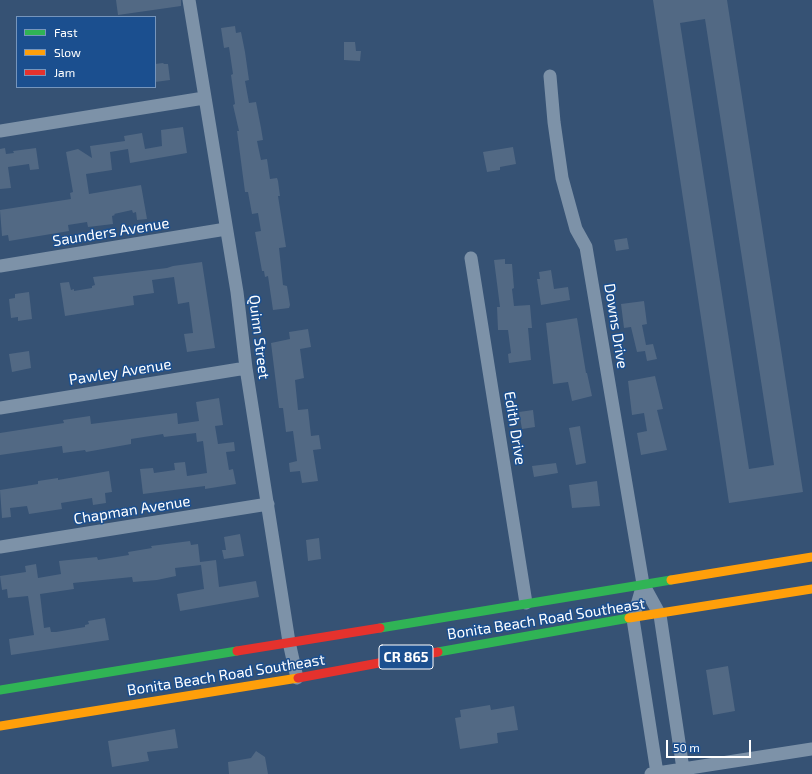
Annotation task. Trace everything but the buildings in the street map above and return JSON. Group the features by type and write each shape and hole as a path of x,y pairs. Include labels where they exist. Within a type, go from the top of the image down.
{"main road":[{"name":"Bonita Beach Road Southeast","path":"0,690 812,557"},
{"name":"Bonita Beach Road Southeast","path":"0,726 297,678 532,634 660,615 812,589"}],"street":[{"name":"Quinn Street","path":"189,0 237,292 246,368 289,642 297,678"},
{"name":"Downs Drive","path":"550,76 554,122 562,178 576,228 586,247 643,584"},
{"path":"0,131 204,98"},
{"name":"Saunders Avenue","path":"0,266 226,229"},
{"name":"Edith Drive","path":"471,258 526,603"},
{"name":"Pawley Avenue","path":"0,408 246,368"},
{"name":"Chapman Avenue","path":"0,547 268,504"},
{"path":"643,584 660,615 683,769"},
{"path":"643,584 633,619 654,774 812,749"}],"traffic: fast":[{"path":"380,628 671,580"},
{"path":"438,652 629,618"},
{"path":"0,690 237,651"}],"traffic: slow":[{"path":"671,580 812,557"},
{"path":"629,618 812,589"},
{"path":"0,726 298,678"}],"traffic: jam":[{"path":"237,651 380,628"},
{"path":"298,678 438,652"}]}
